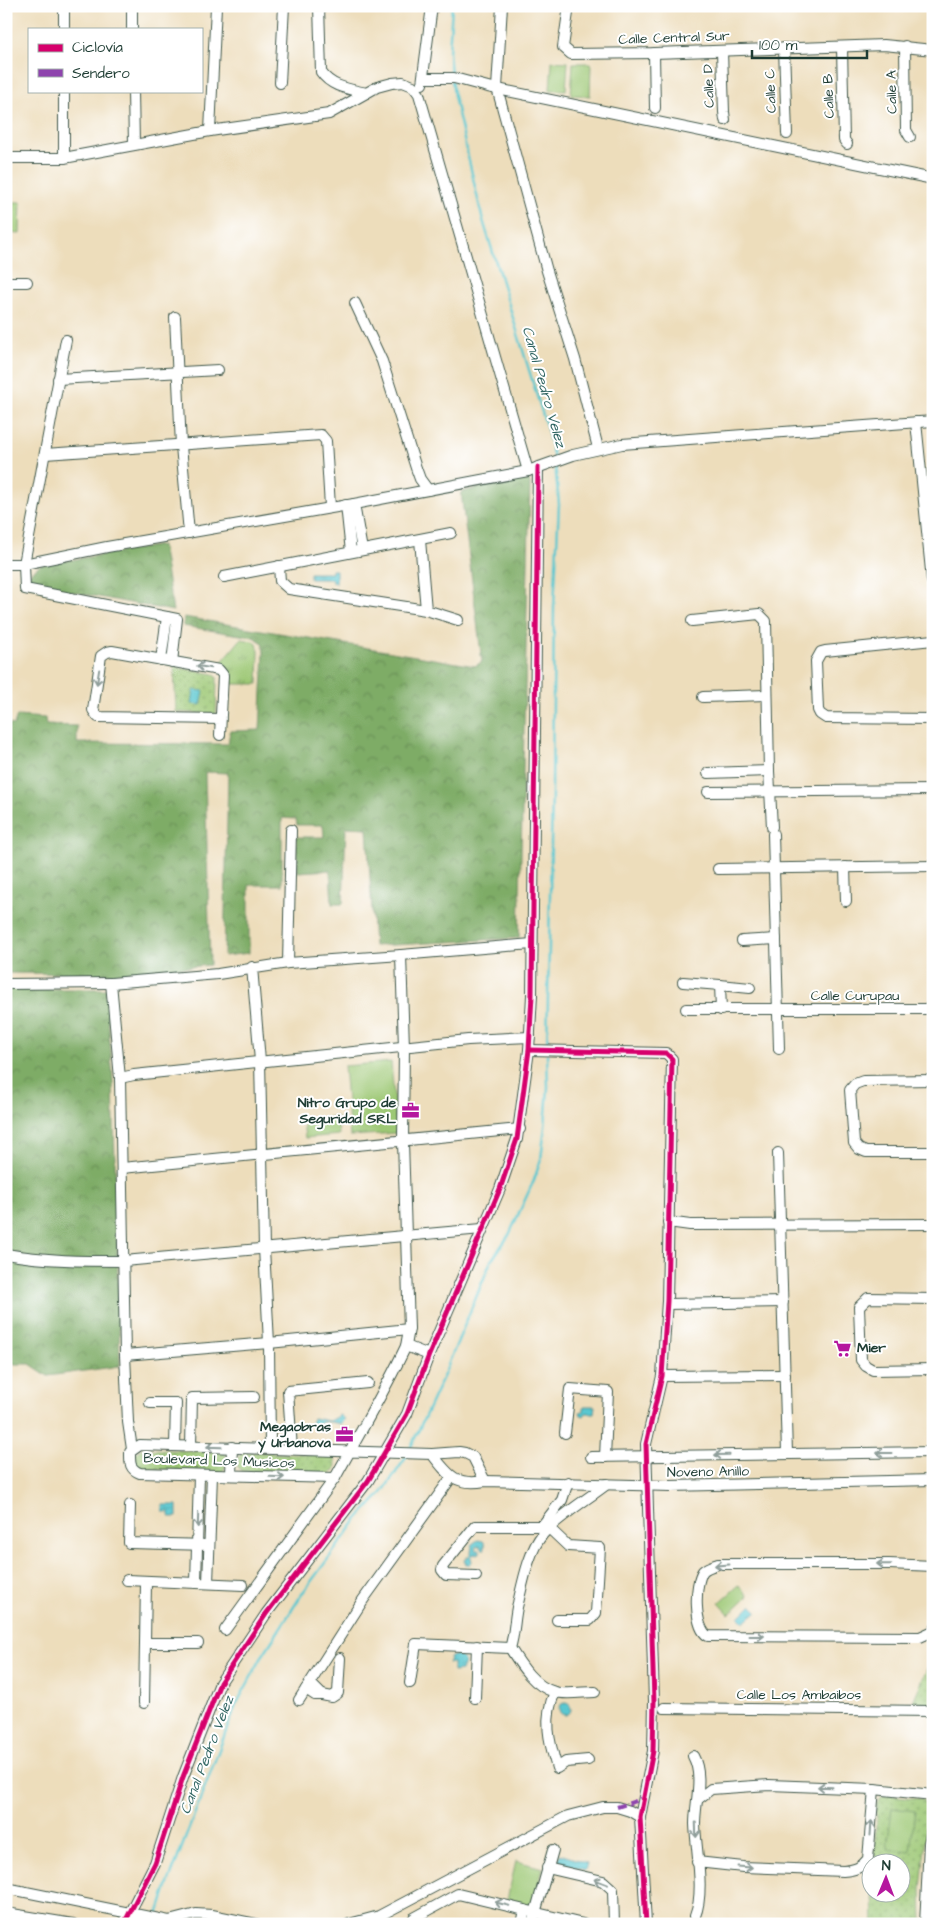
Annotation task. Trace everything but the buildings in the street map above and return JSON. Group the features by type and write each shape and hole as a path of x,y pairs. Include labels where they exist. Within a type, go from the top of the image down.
{"street":[{"path":"64,6 64,28"},
{"path":"132,6 132,28"},
{"path":"210,131 216,6"},
{"path":"280,83 284,6"},
{"path":"319,6 321,72 327,80 339,86 366,93"},
{"path":"419,94 429,78 432,6"},
{"path":"502,6 497,88 546,271 575,359 598,448"},
{"name":"Calle Central Sur","path":"569,6 563,47 571,54 884,45 933,50"},
{"name":"Calle A","path":"905,46 906,130 910,137"},
{"name":"Calle B","path":"842,47 844,140 848,144"},
{"name":"Calle C","path":"784,48 787,134"},
{"name":"Calle D","path":"722,50 725,120"},
{"path":"654,53 655,108"},
{"path":"429,78 454,78 933,179"},
{"path":"6,158 64,158 210,131 329,114 376,87 403,82 412,86 419,94 528,471"},
{"path":"339,86 345,104"},
{"path":"64,92 64,158"},
{"path":"134,92 134,144"},
{"path":"6,282 27,282"},
{"path":"355,303 382,361 416,468 420,479 428,490"},
{"path":"175,317 181,446 189,533"},
{"path":"66,340 24,564 26,589 172,618 166,661"},
{"path":"58,378 218,370"},
{"path":"6,564 24,564 528,471 548,462 598,448 622,444 933,421"},
{"path":"916,422 932,581"},
{"path":"45,454 320,435 326,441 330,507"},
{"path":"124,1924 155,1863 183,1777 220,1683 266,1614 368,1480 407,1414 429,1355 500,1189 520,1129 533,1050 530,1037 538,467"},
{"path":"350,504 362,550"},
{"path":"350,504 352,552"},
{"path":"224,577 451,533"},
{"path":"420,540 426,610"},
{"path":"279,566 280,581 289,589 426,610 458,620"},
{"path":"692,621 758,614 766,621 769,771 773,831 779,1049"},
{"path":"933,640 820,650 816,661 818,710 826,718 933,719"},
{"path":"220,735 221,719 221,672 219,670 112,651 101,656 93,710 98,717 221,719"},
{"path":"703,697 767,695"},
{"path":"708,773 769,771"},
{"path":"708,792 933,790"},
{"path":"288,963 291,830"},
{"path":"718,869 933,866"},
{"path":"845,867 846,901"},
{"path":"742,942 776,939"},
{"path":"6,984 111,983 218,974 252,967 288,963 532,944"},
{"path":"225,1630 335,1478 391,1378 406,1346 409,1329 405,1236 403,1142 404,1047 401,955"},
{"path":"252,967 260,1061 264,1248 269,1343 270,1448"},
{"path":"683,982 750,988"},
{"path":"111,983 120,1078 125,1355 128,1422 132,1449"},
{"path":"720,985 721,1010"},
{"name":"Calle Curupau","path":"686,1009 933,1009"},
{"path":"120,1078 134,1074 478,1039 530,1037"},
{"path":"533,1050 666,1053 672,1060 667,1304 662,1376 646,1444 654,1701 653,1751 640,1817 646,1924"},
{"path":"933,1080 863,1081 855,1084 850,1090 854,1143 859,1149 866,1152 933,1152"},
{"path":"122,1168 403,1142 520,1129"},
{"path":"778,1153 784,1302 787,1453"},
{"path":"668,1222 690,1225 933,1224"},
{"path":"6,1254 90,1261 124,1261 482,1229"},
{"path":"933,1298 868,1298 859,1307 861,1360 866,1366 874,1370 933,1369"},
{"path":"667,1304 784,1302"},
{"path":"125,1355 409,1329"},
{"path":"406,1346 429,1355"},
{"path":"662,1376 784,1376"},
{"path":"292,1449 288,1391 368,1383"},
{"path":"565,1433 570,1389 608,1392 605,1457"},
{"path":"191,1446 192,1398 254,1397"},
{"path":"150,1403 176,1403 175,1446"},
{"name":"Boulevard Los Musicos","path":"335,1478 199,1475 136,1471 130,1464 130,1452 140,1445 385,1453"},
{"path":"231,1476 232,1447"},
{"path":"385,1453 432,1454 459,1452 473,1457 485,1481"},
{"name":"Noveno Anillo","path":"591,1457 933,1452"},
{"path":"299,1700 363,1600 451,1478 432,1454"},
{"path":"196,1583 199,1475"},
{"path":"208,1583 212,1475"},
{"name":"Noveno Anillo","path":"451,1478 471,1483 485,1481 568,1482 647,1486 933,1480"},
{"path":"510,1648 513,1639 516,1608 523,1580 534,1549 562,1500 568,1482"},
{"path":"544,1530 607,1484"},
{"path":"130,1505 129,1543 209,1545"},
{"path":"476,1576 446,1575 442,1570 443,1566 475,1526 544,1530 568,1546 600,1548 596,1614 594,1618 590,1620 557,1620"},
{"path":"933,1566 889,1564 718,1564 702,1572 697,1603 700,1626 703,1633 708,1636 920,1637 933,1630"},
{"path":"127,1580 243,1585"},
{"path":"144,1703 146,1582"},
{"path":"146,1643 198,1642"},
{"path":"410,1683 416,1644 510,1648"},
{"path":"475,1698 477,1646"},
{"path":"510,1648 523,1668 538,1683 555,1692 595,1692"},
{"path":"308,1686 315,1695 335,1696 338,1693 340,1658"},
{"path":"555,1692 550,1704 548,1729 549,1744 557,1768 566,1762 588,1760"},
{"name":"Calle Los Ambaibos","path":"664,1708 933,1711"},
{"path":"694,1756 698,1764 698,1798 695,1824 700,1904 695,1916"},
{"path":"698,1798 711,1789 769,1785 874,1789 933,1795"},
{"path":"697,1862 761,1868 856,1870 863,1866 868,1858 874,1789"},
{"path":"349,1924 379,1916 568,1816 603,1807 617,1807 630,1811 640,1817"},
{"path":"925,1924 929,1844 933,1823"},
{"path":"522,1924 530,1911 553,1850"},
{"path":"547,1868 604,1881 610,1885 613,1890 614,1924"},
{"path":"6,1888 143,1915 168,1922 196,1914 212,1915 256,1924"},
{"path":"411,1924 414,1918 458,1894 583,1924"},
{"path":"530,1911 532,1924"},
{"path":"6,1913 74,1924"}],"green space":[{"path":"552,61 568,62 566,90 550,90"},
{"path":"573,63 591,63 590,96 571,95"},
{"path":"6,202 21,202 20,234 6,233"},
{"path":"523,478 530,482 519,938 374,946 367,828 346,827 343,904 332,904 330,870 298,872 296,837 324,837 323,825 297,825 296,819 282,818 282,885 249,885 249,953 224,956 228,773 205,772 210,965 113,974 6,973 6,723 14,725 17,716 45,718 46,725 77,726 77,743 228,744 230,731 260,730 264,652 262,642 253,637 183,626 184,617 475,666 482,662 461,492"},
{"path":"162,545 173,611 41,586 30,579 30,573 40,565"},
{"path":"241,639 253,641 257,644 259,651 258,684 227,684 229,671 226,666 220,664"},
{"path":"174,667 214,674 217,677 216,714 176,712"},
{"path":"6,989 106,989 113,1081 120,1366 48,1376 30,1364 6,1364"},
{"path":"391,1062 397,1133 350,1136 344,1066"},
{"path":"337,1117 339,1135 305,1138 303,1120"},
{"path":"141,1449 222,1452 226,1454 226,1464 221,1473 139,1468 136,1465 134,1455"},
{"path":"245,1452 334,1455 335,1471 329,1474 241,1471 237,1465 237,1460"},
{"path":"739,1585 748,1596 729,1614 719,1603"},
{"path":"933,1655 933,1707 911,1706"},
{"path":"887,1795 922,1799 929,1807 921,1889 922,1924 874,1924 873,1902 912,1902 912,1852 875,1852 877,1804 880,1798"},
{"path":"892,1808 915,1811 910,1851 887,1849"},
{"path":"516,1861 543,1868 533,1907 507,1900"}],"water":[{"path":"332,570 336,570 336,583 332,582 332,579 310,579 310,573 332,573"},
{"path":"194,690 204,691 201,705 192,704"},
{"path":"584,1406 595,1406 594,1413 581,1415 580,1412 584,1411"},
{"path":"340,1415 344,1419 341,1424 328,1422 311,1423 313,1418 329,1421"},
{"path":"163,1505 177,1505 177,1517 170,1517 170,1512 163,1512"},
{"path":"478,1540 483,1541 486,1545 484,1545 485,1549 477,1546 476,1550 480,1550 480,1553 472,1555 472,1562 466,1565 464,1560 471,1554 472,1544"},
{"path":"751,1605 757,1611 744,1622 739,1617"},
{"path":"456,1655 462,1658 464,1662 461,1671 453,1672 453,1663 448,1663 451,1657"},
{"path":"563,1703 567,1703 571,1709 567,1715 563,1715 559,1711 559,1707"},
{"path":"560,1854 587,1863 585,1870 557,1861"}],"waterway":[{"name":"Canal Pedro Velez","path":"451,75 449,52 452,6"},
{"name":"Canal Pedro Velez","path":"452,81 482,217 548,432 554,459"},
{"name":"Canal Pedro Velez","path":"547,1048 554,607 559,504 555,464"},
{"name":"Canal Pedro Velez","path":"409,1451 443,1377 491,1261 509,1235 534,1180 541,1159 545,1127 548,1087 547,1054"},
{"name":"Canal Pedro Velez","path":"158,1915 169,1881 236,1705 263,1655 304,1591 357,1520 382,1493 407,1456"}],"marked path":[{"path":"617,1807 636,1801 644,1795"}],"cycle path":[{"path":"124,1924 155,1863 183,1777 220,1683 266,1614 368,1481 407,1414 429,1355 500,1189 517,1139 529,1050 532,995 538,467"},
{"path":"529,1050 666,1053 672,1059 667,1301 662,1376 646,1444 654,1701 653,1751 640,1817 646,1924"}],"place":[{"name":"Nitro Grupo de Seguridad SRL","path":"410,1111"},
{"name":"Mier","path":"843,1348"},
{"name":"Megaobras y Urbanova","path":"345,1435"}]}
